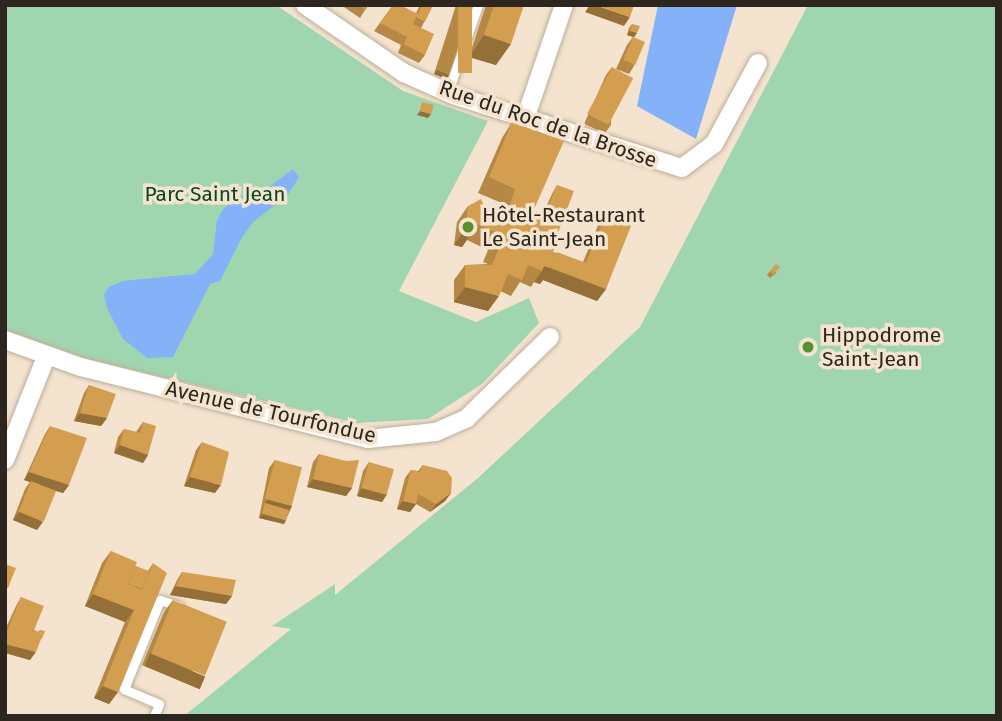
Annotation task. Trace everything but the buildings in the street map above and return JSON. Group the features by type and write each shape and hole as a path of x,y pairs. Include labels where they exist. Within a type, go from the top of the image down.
{"street":[{"name":"Rue du Roc de la Brosse","path":"305,5 404,73 448,92 525,119 682,168 714,144 758,63"},
{"path":"525,119 564,5"},
{"name":"Avenue de Tourfondue","path":"5,340 46,357 368,439 436,432 467,418 550,337"},
{"path":"5,460 46,357"}],"lane":[{"path":"448,92 478,5"},
{"path":"153,716 159,704 124,689 160,600 196,611"}],"green space":[{"name":"Parc Saint Jean","path":"5,5 276,5 403,91 488,121 399,291 476,322 529,298 539,323 482,384 428,419 357,423 87,359 5,330"},
{"name":"Hippodrome Saint-Jean","path":"808,5 997,5 997,716 184,716 291,629 272,626 335,584 335,595 478,478 640,327"}],"water":[{"path":"658,5 737,5 696,139 637,106"},
{"path":"293,169 299,177 288,195 253,222 241,239 220,281 210,284 173,357 147,358 123,339 107,308 104,294 109,287 122,281 195,274 213,254 217,220 224,208 243,196 261,193"}],"place":[{"name":"Hôtel-Restaurant Le Saint-Jean","path":"468,227"},
{"name":"Hippodrome Saint-Jean","path":"808,347"}]}
